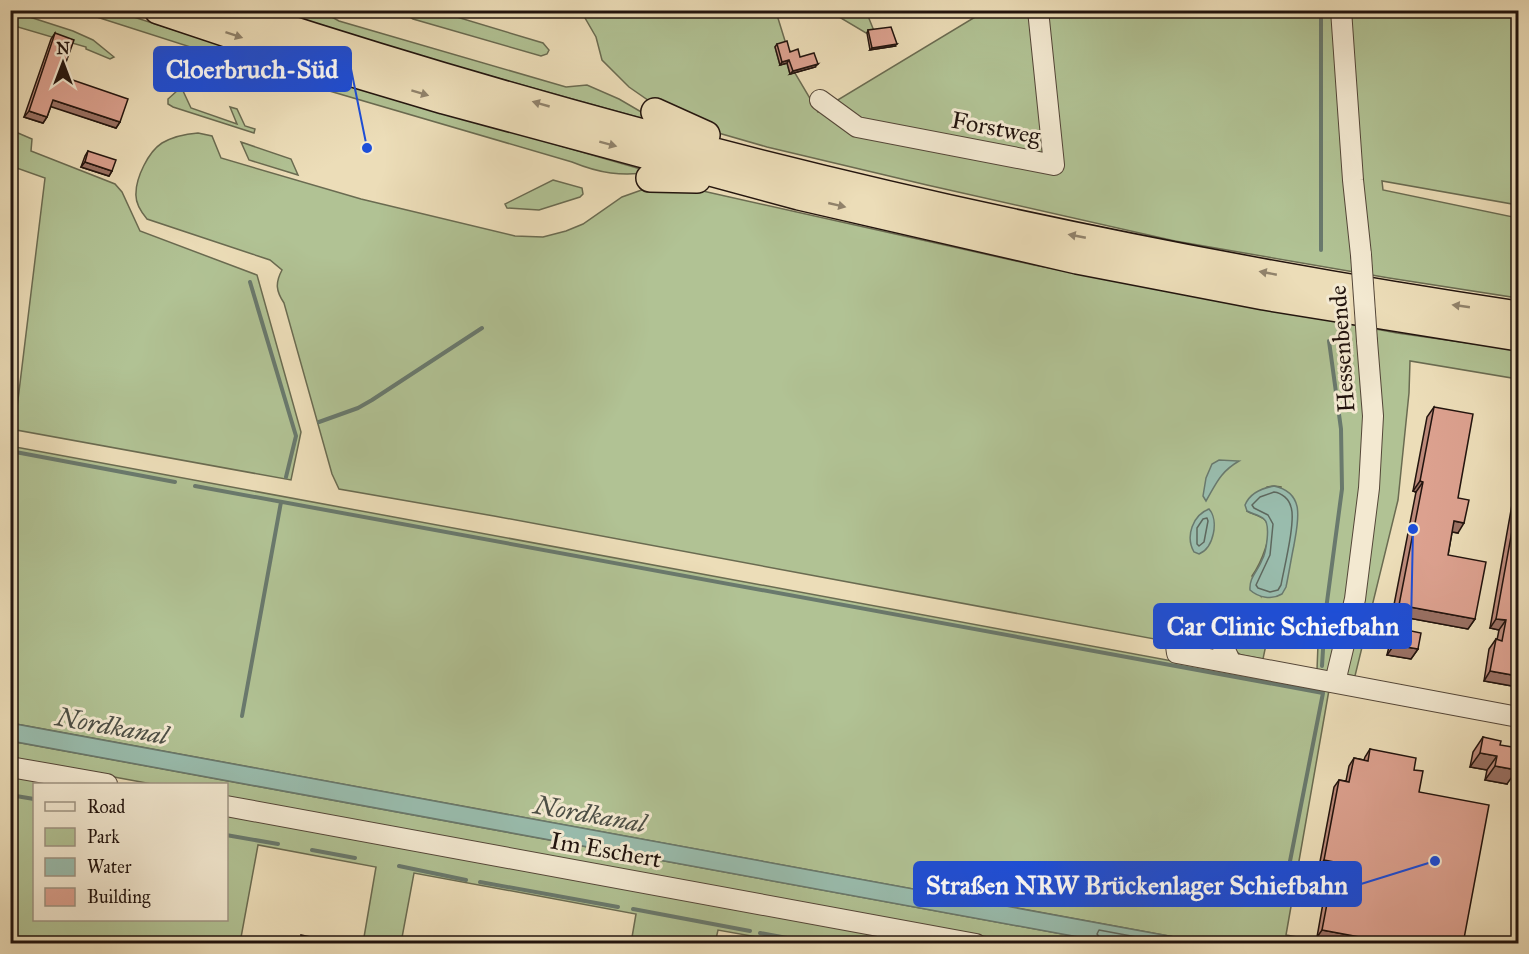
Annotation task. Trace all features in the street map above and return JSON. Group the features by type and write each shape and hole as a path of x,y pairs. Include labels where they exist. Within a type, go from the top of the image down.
{"highway":[{"path":"158,10 293,55 444,100 799,196 1077,260 1264,296 1518,337"},
{"path":"230,10 453,79 787,170 1055,232 1283,276 1518,315"},
{"path":"655,112 787,170"},
{"path":"650,178 713,181 799,196"}],"street":[{"name":"Forstweg","path":"820,100 857,127 1054,165 1038,10"},
{"name":"Hessenbende","path":"1335,682 1355,599 1370,488 1372,416 1341,10"},
{"path":"1231,663 1218,637 1201,616 1185,616 1178,621 1175,628 1177,653 1518,717"},
{"path":"10,767 101,783"},
{"name":"Im Eschert","path":"228,806 976,944"}],"green space":[{"path":"11,11 73,31 93,40 114,57 110,59 86,47 11,25"},
{"path":"78,11 115,11 321,77 651,172 620,174 592,169 309,85"},
{"path":"274,11 321,11 339,21 566,87 587,85 619,99 650,117 648,120 440,62"},
{"path":"399,11 437,11 543,43 549,50 547,54 541,56 413,19"},
{"path":"581,11 792,11 777,15 786,44 775,47 780,65 787,63 790,74 795,73 818,112 985,11 1518,11 1518,205 1382,181 1383,190 1518,218 1518,298 1175,241 927,185 767,147 715,132 658,107 629,87 602,60 596,37"},
{"path":"829,11 866,11 874,31 866,33"},
{"path":"178,90 183,91 191,108 237,124 230,107 237,109 245,126 255,129 254,133 173,107 168,104 168,99"},
{"path":"11,130 32,139 31,151 115,184 122,192 140,231 257,275 301,432 291,480 11,429 11,415 16,416 45,178 11,166"},
{"path":"198,133 212,136 221,158 361,199 515,236 543,237 566,231 583,224 622,197 650,187 685,187 1034,265 1397,333 1518,350 1518,379 1410,361 1398,500 1355,676 1317,670 1319,618 1299,617 1283,622 1271,621 1263,659 1241,655 1234,650 1211,620 1168,629 1165,641 339,489 332,474 284,303 279,295 277,283 282,270 270,260 147,219 137,204 138,180 152,152 166,141","holes":["1267,487 1281,487 1261,596 1252,576 1259,565 1268,540 1268,525 1265,520 1247,511"]},
{"path":"241,142 291,159 298,175 249,160"},
{"path":"553,180 582,188 583,194 539,210 507,208 505,204"},
{"path":"10,446 1329,690 1286,935 1331,943 1207,943 11,723"},
{"path":"1193,625 1200,628 1211,645 1209,650 1189,646 1183,635 1185,629"},
{"path":"10,741 1111,943 1020,943 228,798 228,783 147,783 11,758"},
{"path":"10,772 71,783 33,783 33,921 228,921 228,812 943,943 790,943 718,930 715,943 631,943 636,914 414,873 401,943 363,943 376,867 258,845 240,943 11,943"}],"water":[{"path":"1219,460 1239,461 1223,474 1206,501 1203,496 1206,478 1212,464"},
{"path":"1274,486 1291,495 1298,509 1298,518 1286,587 1282,594 1266,597 1250,590 1250,585 1265,551 1266,522 1260,516 1247,511 1245,505 1257,492"},
{"path":"1209,509 1214,520 1213,533 1208,546 1199,554 1194,552 1191,546 1192,527 1199,516"},
{"path":"10,723 1207,943 1111,943 11,741"}],"building":[{"path":"891,27 897,44 872,48 868,30"},
{"path":"55,33 74,40 61,76 128,99 120,122 53,100 47,117 29,111"},
{"path":"787,41 790,52 798,49 800,57 814,53 818,64 793,71 789,60 782,62 777,44"},
{"path":"88,151 116,160 112,171 85,162"},
{"path":"1434,407 1473,414 1458,498 1469,500 1464,523 1454,521 1448,555 1486,562 1475,619 1399,605 1423,482 1420,481"},
{"path":"1518,498 1518,676 1490,671 1496,639 1502,641 1506,620 1496,619"},
{"path":"1397,628 1421,633 1418,649 1394,645"},
{"path":"1483,737 1501,741 1500,745 1518,748 1517,770 1495,766 1497,756 1480,753"},
{"path":"1370,749 1416,758 1414,770 1423,771 1419,792 1489,805 1463,944 1397,944 1322,930 1335,862 1324,860 1339,780 1349,782 1354,758 1368,761"},
{"path":"301,935 321,939 320,944 300,944"},
{"path":"277,937 288,939 287,944 276,944"},
{"path":"247,939 272,944 246,944"}],"waterway":[{"path":"1321,10 1321,250"},
{"path":"250,282 296,436 286,477"},
{"path":"319,422 358,408 372,400 482,328"},
{"path":"1322,666 1325,617 1342,489 1341,429 1329,341"},
{"path":"10,451 175,482"},
{"path":"195,486 1323,693 1282,902"},
{"path":"242,716 281,502"},
{"path":"10,795 33,799"},
{"path":"228,835 278,844"},
{"path":"312,850 355,858"},
{"path":"399,866 466,880"},
{"path":"480,882 618,907"},
{"path":"633,909 750,931"},
{"path":"760,933 819,944"}],"place":[{"name":"Cloerbruch-Süd","path":"367,148"},
{"name":"Car Clinic Schiefbahn","path":"1413,529"},
{"name":"Straßen NRW Brückenlager Schiefbahn","path":"1435,861"}],"water label":[{"name":"Nordkanal","path":"112,726"},
{"name":"Nordkanal","path":"590,814"}]}
